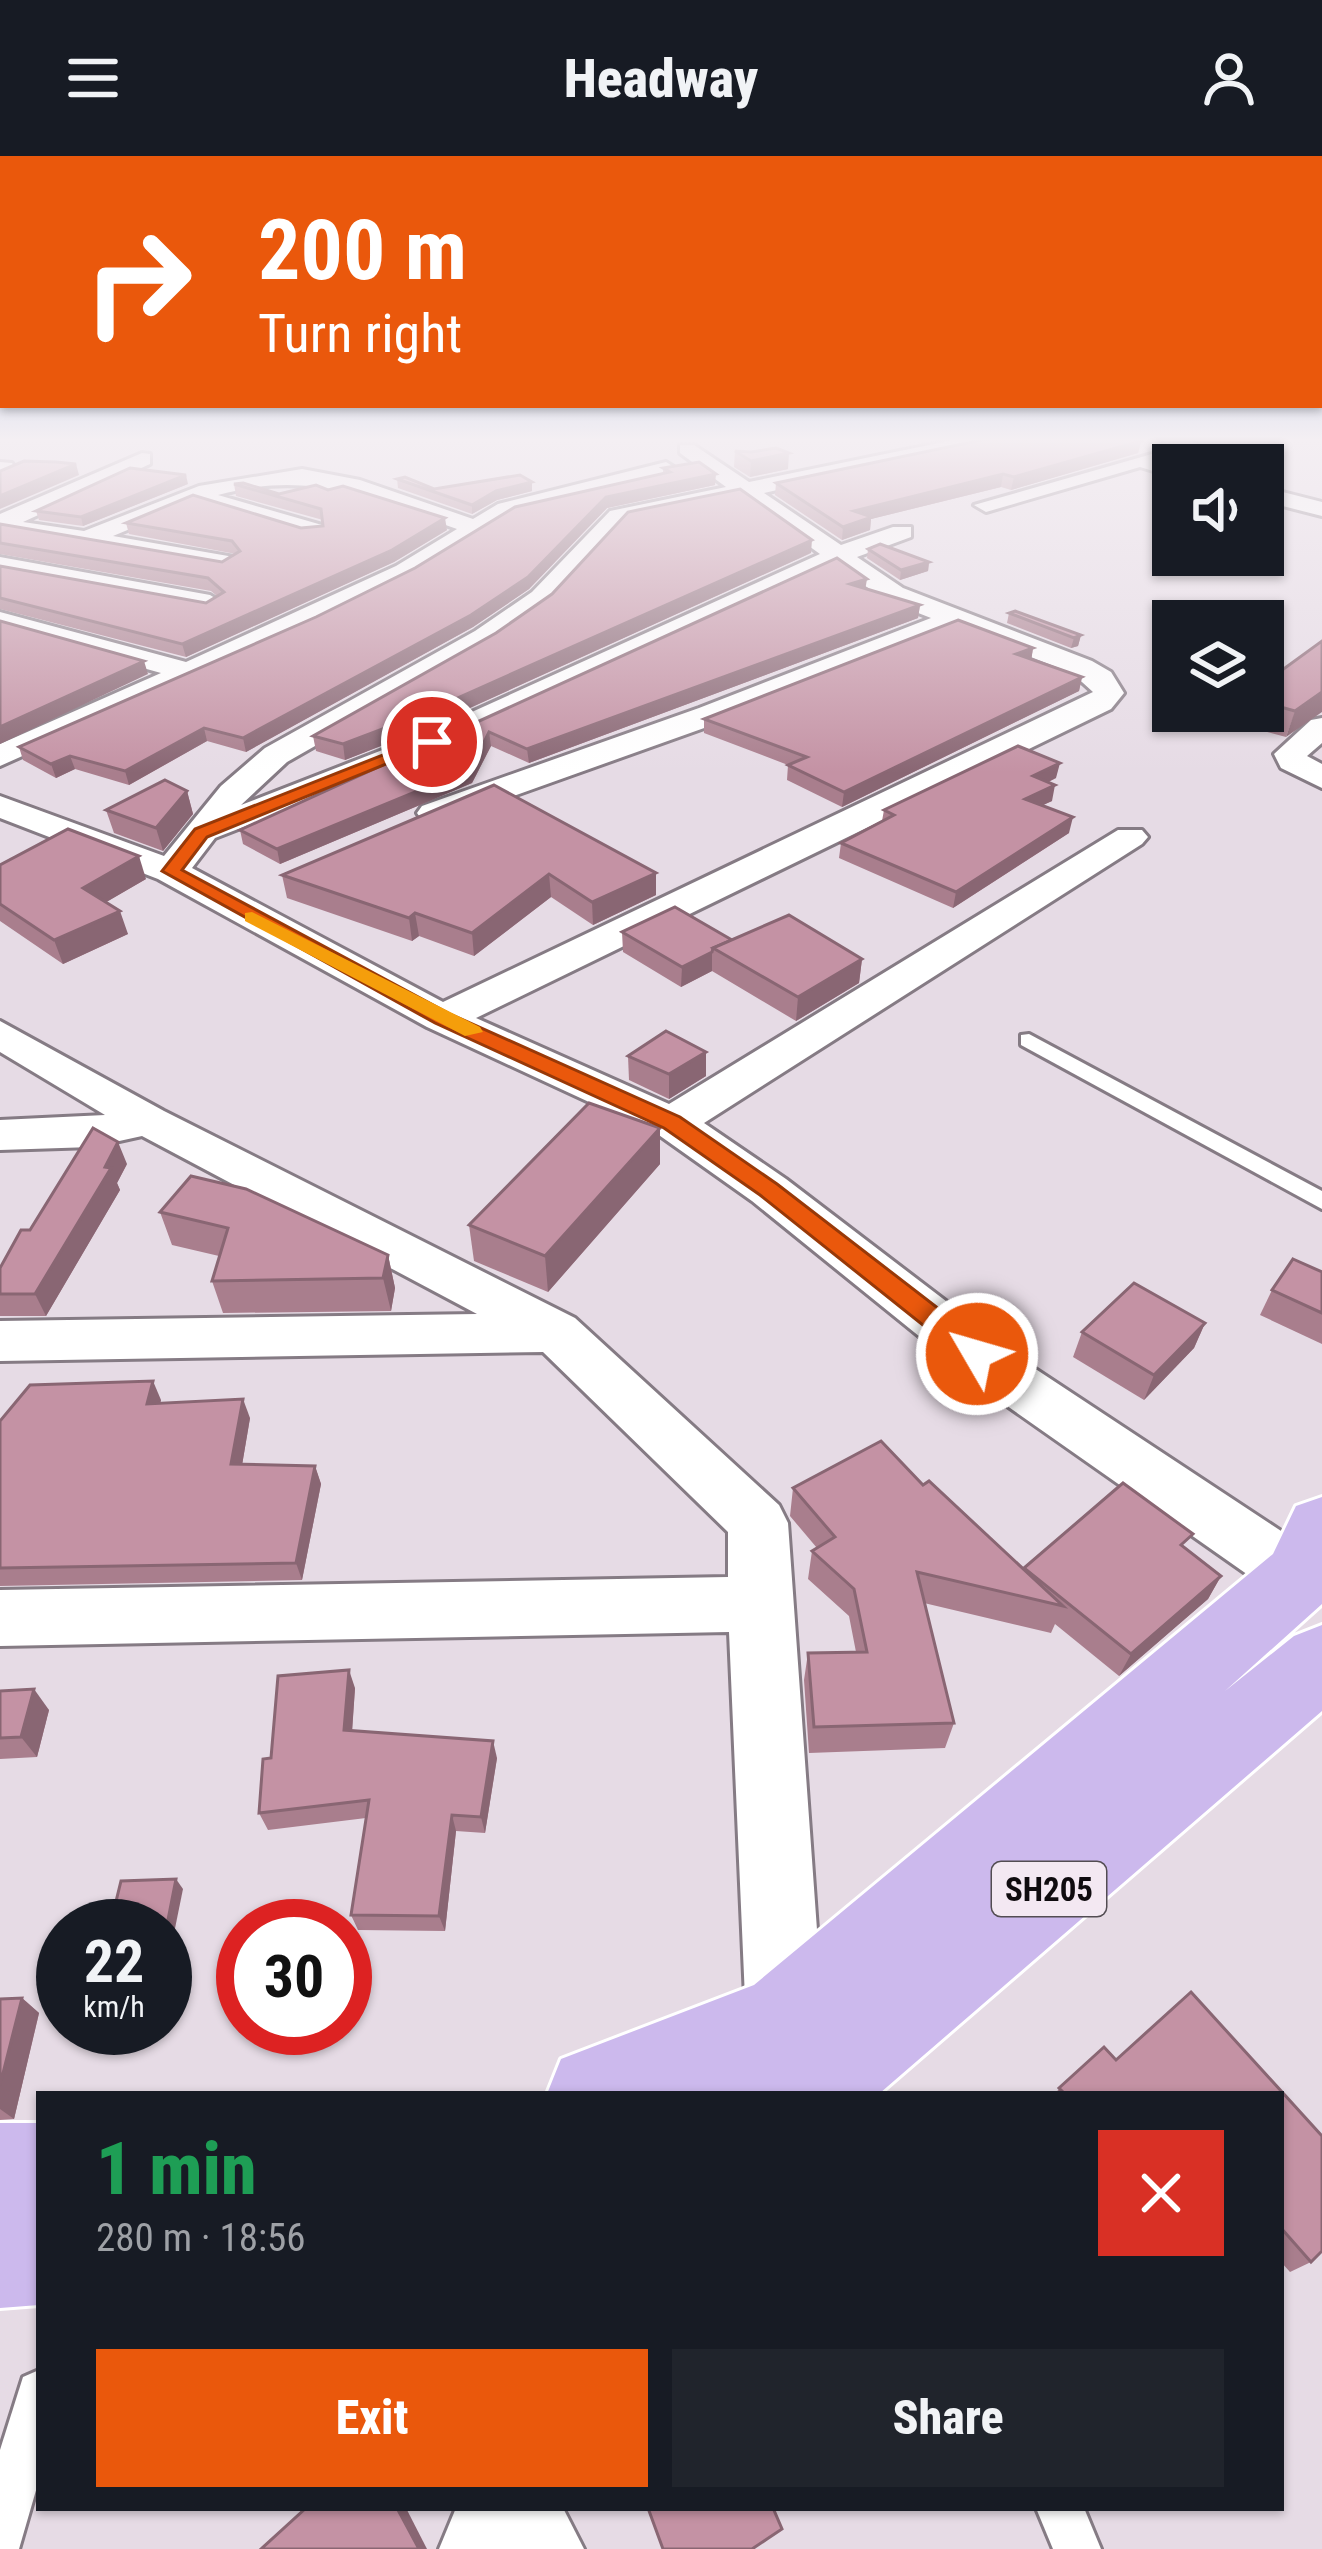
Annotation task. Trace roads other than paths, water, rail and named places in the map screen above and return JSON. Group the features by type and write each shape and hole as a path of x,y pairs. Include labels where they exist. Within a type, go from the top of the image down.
{"main road":[{"path":"615,2091 828,2058 1311,1552"},
{"name":"SH205","path":"828,2058 1322,1661"},
{"path":"0,2174 36,2174"},
{"path":"0,2255 36,2252"}],"street":[{"path":"154,550 225,562"},
{"path":"0,757 405,571 438,550"},
{"path":"171,871 232,793 296,740 390,692 541,598 586,550"},
{"path":"442,1018 1100,703 1109,693 1101,678 1082,667 894,594 826,550"},
{"path":"201,833 432,742 853,550"},
{"path":"0,565 210,603"},
{"path":"0,583 28,570"},
{"path":"394,831 956,618"},
{"path":"0,620 190,672"},
{"path":"1322,727 1290,754 1302,769 1322,778"},
{"path":"1,808 250,895 442,1018 672,1123 769,1190 1012,1381 1311,1552"},
{"path":"672,1123 1130,837"},
{"path":"0,1034 148,1121 556,1332 758,1523 759,1604 828,2058"},
{"path":"0,1135 92,1132 148,1121"},
{"path":"0,1341 556,1332"},
{"path":"0,1618 759,1604"},
{"path":"488,2549 503,2511"}],"lane":[{"path":"1029,1040 1322,1202"},
{"path":"0,2536 36,2403"},
{"path":"537,2511 560,2549"},
{"path":"1061,2511 1077,2549"}]}
